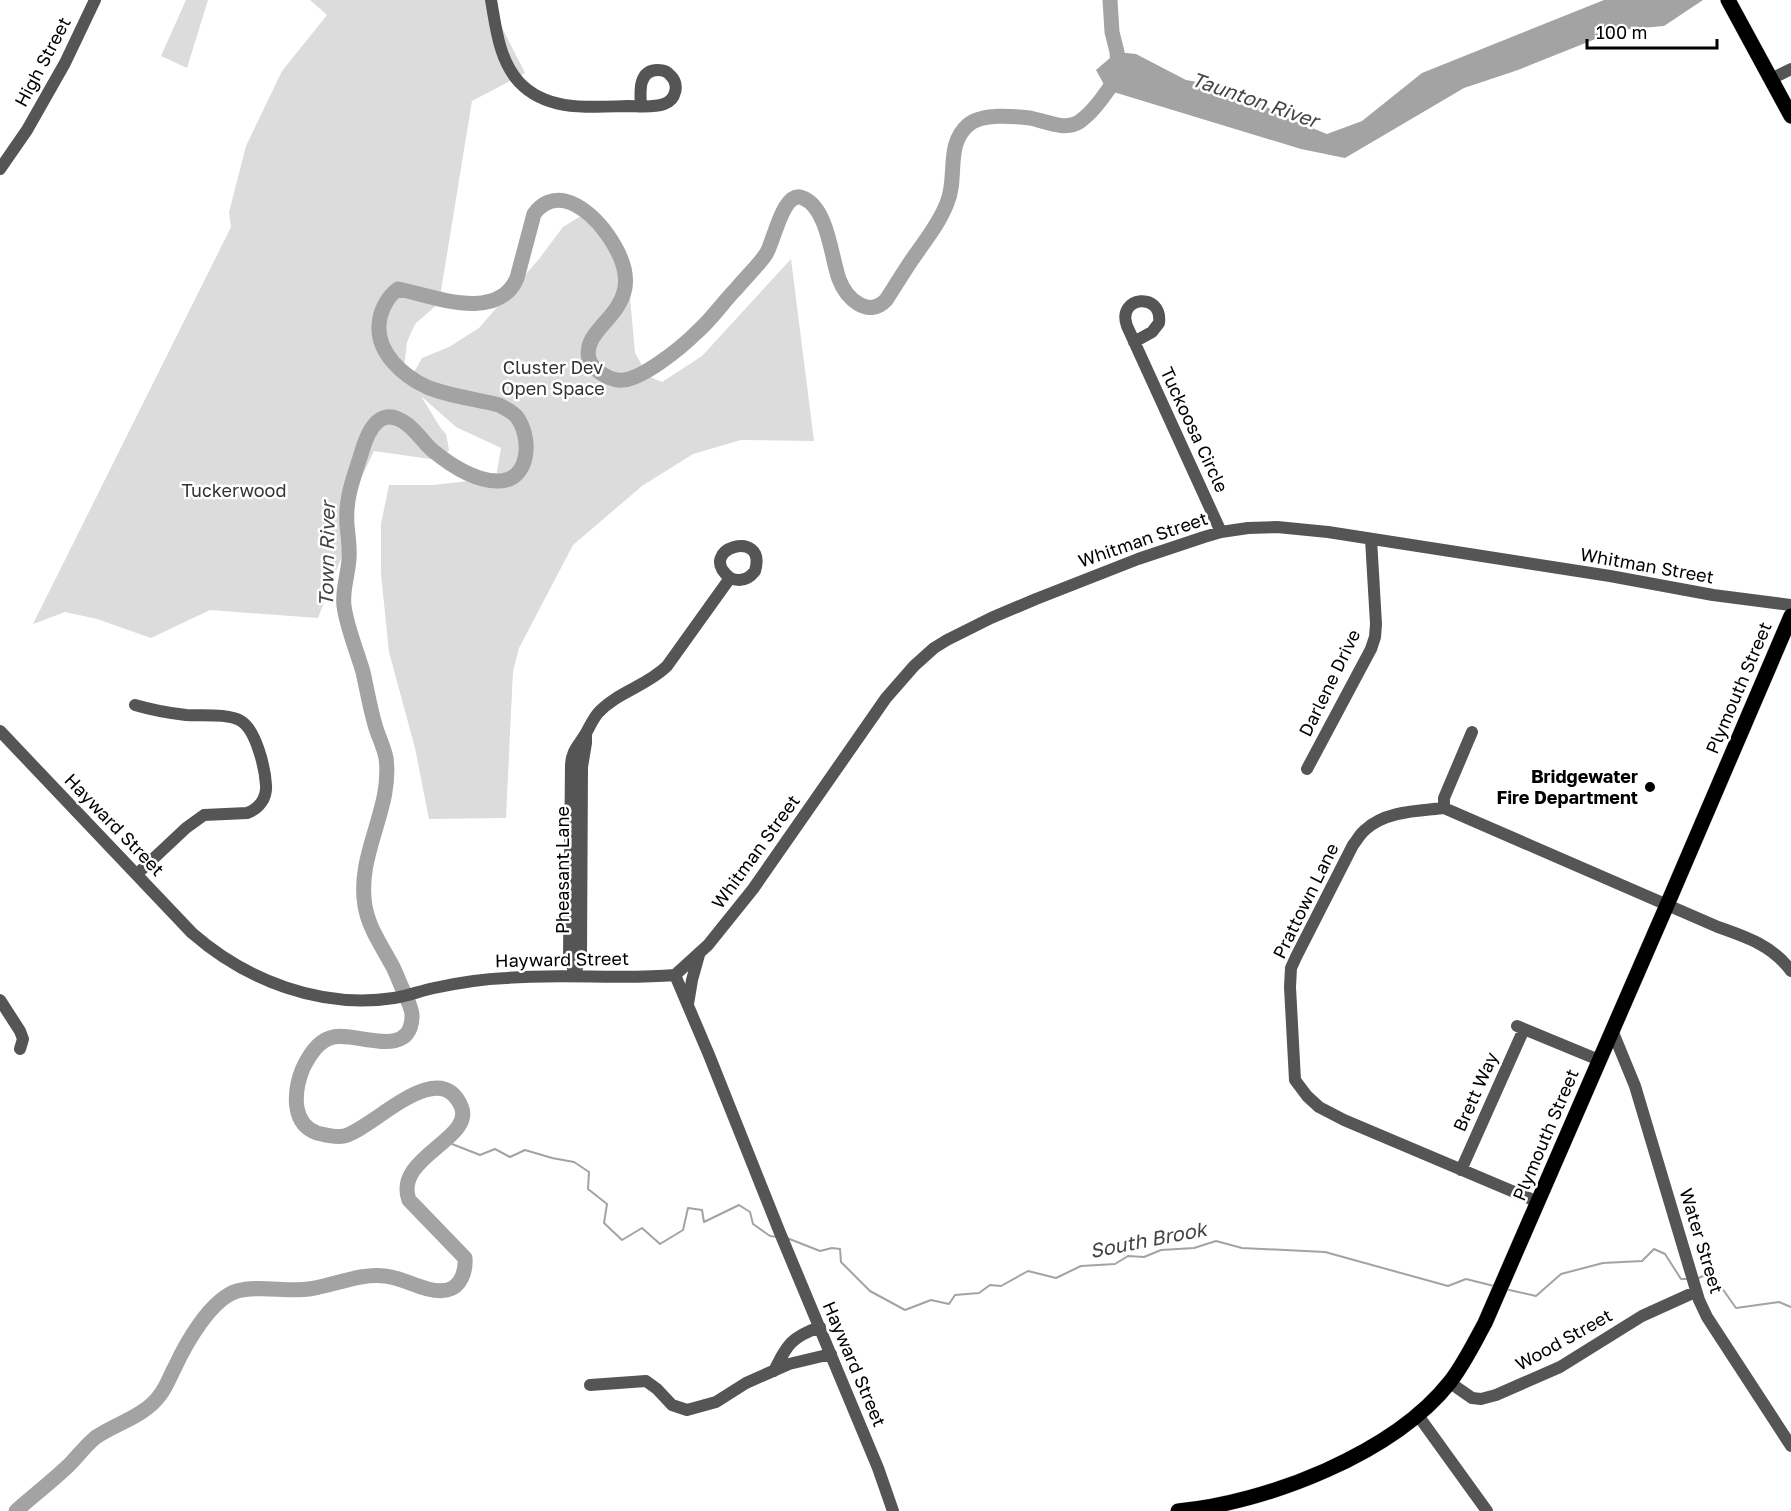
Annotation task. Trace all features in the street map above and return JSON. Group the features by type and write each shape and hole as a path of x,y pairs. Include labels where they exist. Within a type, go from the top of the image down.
{"main road":[{"path":"1728,0 1791,116"},
{"name":"Plymouth Street","path":"1178,1511 1234,1503 1291,1485 1369,1448 1401,1428 1418,1414 1449,1382 1476,1340 1501,1286 1791,616"}],"street":[{"name":"High Street","path":"0,169 27,130 64,66 94,0"},
{"path":"491,0 505,60 520,82 533,94 549,102 567,106 587,108 640,106"},
{"path":"1772,79 1791,69"},
{"name":"Tuckoosa Circle","path":"1134,342 1221,532"},
{"name":"Whitman Street","path":"675,975 708,945 766,872 886,698 904,675 924,657 947,640 1028,602 1122,565 1221,532 1276,527 1328,532 1610,576 1713,595 1791,605"},
{"name":"Darlene Drive","path":"1307,769 1371,649 1375,637 1371,539"},
{"name":"Pheasant Lane","path":"575,975 569,955 576,869 571,761 576,746 602,709 656,676 667,666 730,578"},
{"path":"135,705 162,712 226,717 242,721 258,747 266,785 263,800 254,811 204,815 186,828 137,874"},
{"name":"Hayward Street","path":"0,731 172,913 202,941 228,960 285,987 323,998 362,1000 397,998 441,986 522,976 655,977 675,975 887,1490 893,1511"},
{"path":"1444,808 1444,798 1472,732"},
{"name":"Prattown Lane","path":"1538,1202 1318,1107 1295,1080 1290,987 1292,968 1353,845 1364,831 1386,817 1444,808 1766,946 1791,972"},
{"path":"688,1005 699,955"},
{"path":"0,1000 20,1031 23,1039 20,1049"},
{"name":"Brett Way","path":"1461,1170 1520,1027 1599,1060"},
{"name":"Water Street","path":"1612,1030 1635,1086 1693,1284 1707,1317 1791,1446"},
{"name":"Wood Street","path":"1449,1382 1472,1398 1481,1399 1503,1392 1560,1366 1693,1284"},
{"path":"774,1371 787,1345 804,1332 820,1327"},
{"path":"590,1385 646,1381 672,1405 687,1410 716,1402 746,1383 789,1364 831,1354"},
{"path":"1418,1414 1487,1511"},
{"name":"Hayward Street","path":"887,1490 902,1511"}],"green space":[{"path":"186,0 208,0 187,68 161,56"},
{"path":"310,0 488,0 525,73 472,101 439,303 415,324 407,342 404,368 410,379 422,358 449,347 479,328 539,259 563,227 589,211 609,225 626,253 635,353 648,376 662,382 702,356 791,259 814,441 741,440 693,454 642,486 573,545 519,648 513,671 506,818 429,819 415,748 389,652 381,574 381,524 389,485 433,485 496,478 501,448 456,427 421,396 446,434 449,450 430,459 374,451 356,489 342,556 318,618 210,610 151,638 97,619 65,612 33,624 231,227 229,212 246,146 282,71 327,15"}],"water":[{"name":"Taunton River","path":"1604,0 1703,0 1664,26 1618,30 1518,70 1464,88 1345,158 1301,149 1107,90 1096,70 1117,52 1136,54 1186,80 1238,89 1280,115 1327,134 1362,121 1422,73"}],"waterway":[{"path":"1110,0 1118,70"},
{"name":"Town River","path":"16,1511 68,1466 96,1437 139,1414 154,1402 165,1388 200,1323 227,1296 245,1289 309,1289 376,1276 393,1277 439,1291 456,1286 465,1268 465,1258 409,1200 407,1185 412,1172 422,1160 457,1129 462,1118 461,1106 451,1092 437,1088 422,1091 405,1099 356,1131 341,1137 317,1133 310,1129 299,1116 296,1103 297,1088 303,1068 317,1046 325,1040 340,1036 391,1041 401,1038 409,1031 412,1018 410,1005 373,930 365,906 365,868 380,814 387,777 385,754 373,719 363,672 347,623 344,606 349,555 347,505 365,442 373,427 383,418 399,419 446,461 463,471 490,481 510,479 523,465 526,456 525,434 516,416 510,411 499,405 427,387 409,377 393,362 382,345 379,325 387,300 398,289 463,303 495,300 508,292 517,278 534,214 540,207 551,201 560,200 571,203 589,214 599,224 621,260 626,280 622,297 595,334 589,346 589,359 593,367 605,375 617,380 626,380 660,363 708,322 766,254 780,218 790,201 796,197 811,203 818,212 827,234 839,279 847,293 858,304 865,307 879,305 886,300 944,210 952,183 954,152 961,133 968,125 989,117 1006,116 1073,125 1090,112 1118,76"},
{"name":"South Brook","path":"448,1138 452,1144 480,1155 495,1149 510,1157 525,1150 574,1162 589,1172 588,1189 607,1204 604,1223 622,1240 642,1228 660,1244 683,1230 688,1208 702,1210 704,1222 739,1205 750,1212 753,1224 770,1236 778,1237"},
{"name":"South Brook","path":"787,1238 820,1251 840,1249 841,1262 870,1291 905,1310 931,1300 949,1304 955,1295 979,1293 990,1285 1001,1286 1028,1271 1056,1278 1081,1266 1115,1264 1128,1256 1144,1257 1161,1250 1194,1248 1216,1241 1242,1248 1325,1252 1448,1286 1466,1279 1494,1286"},
{"name":"South Brook","path":"1505,1289 1536,1296 1561,1274 1603,1263 1642,1261 1654,1249 1665,1254 1681,1279 1688,1279"},
{"name":"South Brook","path":"1696,1279 1703,1276 1717,1281 1736,1308 1779,1302 1791,1307"}],"place":[{"name":"Bridgewater Fire Department","path":"1650,787"}],"park label":[{"name":"Cluster Dev Open Space","path":"553,378"},
{"name":"Tuckerwood","path":"234,491"}]}
